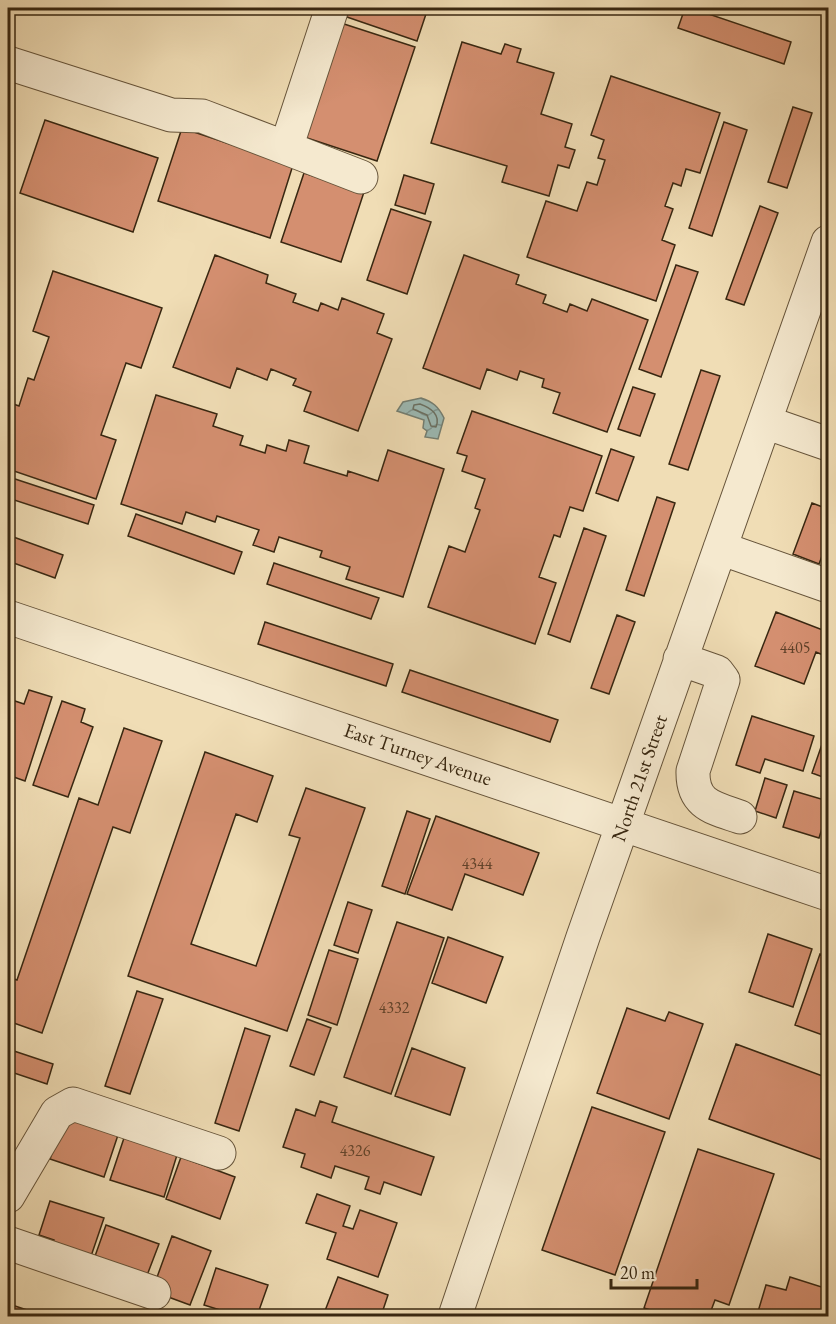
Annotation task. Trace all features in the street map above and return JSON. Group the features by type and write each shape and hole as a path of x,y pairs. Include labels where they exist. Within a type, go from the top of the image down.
{"street":[{"path":"286,148 332,8"},
{"path":"8,63 171,115 202,116 361,177"},
{"name":"North 21st Street","path":"455,1317 583,937 828,242"},
{"path":"765,422 828,444"},
{"path":"720,548 828,586"},
{"name":"East Turney Avenue","path":"8,617 828,894"},
{"path":"680,659 717,672 723,680 693,771 693,780 701,799 707,805 740,817"},
{"path":"664,706 709,722"},
{"path":"8,1196 57,1113 73,1104 219,1153"},
{"path":"8,1243 154,1293"}],"water":[{"path":"421,398 435,405 444,418 438,439 425,437 427,431 423,428 424,420 397,411 403,402"}],"building":[{"path":"347,8 428,8 417,41 344,16"},
{"path":"685,8 691,8 791,42 784,64 678,28"},
{"path":"341,23 415,47 377,161 304,137"},
{"path":"462,42 501,54 505,44 521,49 517,62 554,73 541,114 572,124 565,147 575,150 569,168 558,165 549,196 502,182 507,166 431,143"},
{"path":"611,76 720,113 700,173 686,169 681,186 673,183 665,206 673,209 662,240 675,245 656,301 527,257 546,201 577,211 587,182 597,185 605,160 598,158 604,140 591,135"},
{"path":"793,107 812,113 787,188 768,182"},
{"path":"45,120 158,158 133,232 20,193"},
{"path":"724,122 747,130 712,236 689,228"},
{"path":"182,128 293,165 270,238 158,201"},
{"path":"304,173 364,192 341,262 281,242"},
{"path":"404,175 434,184 425,214 395,205"},
{"path":"760,206 778,213 744,305 726,299"},
{"path":"391,209 431,222 407,294 367,280"},
{"path":"215,255 268,275 266,283 296,294 293,302 318,311 321,303 338,310 342,298 384,314 377,333 392,339 358,431 304,411 311,392 293,385 296,379 271,369 267,380 237,368 230,388 173,367"},
{"path":"464,255 519,275 516,284 546,295 543,303 567,312 570,304 587,311 592,299 648,320 607,432 553,413 560,393 542,387 544,379 520,371 517,380 487,369 480,389 423,368"},
{"path":"676,265 698,272 661,377 639,369"},
{"path":"53,271 162,308 141,368 126,363 101,435 116,440 96,499 8,469 8,402 19,406 28,378 34,380 49,337 33,331"},
{"path":"701,370 720,376 688,470 669,464"},
{"path":"633,387 655,394 640,436 618,429"},
{"path":"156,395 217,414 213,426 243,436 240,445 265,453 267,445 286,451 289,440 309,446 304,463 347,476 348,471 378,481 388,450 444,469 403,597 346,579 350,567 320,557 322,551 279,537 274,552 253,545 259,530 217,516 215,522 186,512 182,524 121,504"},
{"path":"472,411 602,456 583,511 570,507 560,537 554,535 539,577 556,583 535,644 428,607 449,546 465,552 480,510 475,508 485,479 462,471 467,456 457,453"},
{"path":"611,449 634,457 618,501 596,493"},
{"path":"9,477 94,505 88,524 8,498"},
{"path":"657,497 675,503 644,596 626,590"},
{"path":"812,503 828,509 828,544 819,564 793,554"},
{"path":"136,514 242,552 234,574 128,536"},
{"path":"584,528 606,536 570,642 548,634"},
{"path":"8,535 63,555 55,578 8,561"},
{"path":"274,563 379,598 371,619 267,584"},
{"path":"776,612 828,632 828,642 823,655 816,652 804,684 755,666"},
{"path":"617,615 635,622 609,694 591,688"},
{"path":"265,622 393,664 386,686 258,644"},
{"path":"410,670 558,720 550,742 402,692"},
{"path":"29,690 52,697 25,781 8,775 8,714 12,700 24,704"},
{"path":"62,701 85,709 81,722 93,727 68,797 33,785"},
{"path":"752,716 814,736 803,771 765,759 760,773 736,765"},
{"path":"124,728 162,741 130,833 113,827 42,1033 8,1021 8,977 17,980 79,798 98,805"},
{"path":"828,731 828,779 812,773"},
{"path":"205,752 273,776 257,822 236,814 191,944 256,966 300,838 289,835 306,788 365,808 287,1031 128,976"},
{"path":"765,778 787,785 776,818 755,811"},
{"path":"794,791 828,801 828,809 819,838 783,827"},
{"path":"407,811 430,819 405,894 382,886"},
{"path":"436,816 539,853 523,895 465,874 452,910 407,894"},
{"path":"348,902 372,910 358,953 334,945"},
{"path":"397,922 444,938 391,1094 344,1077"},
{"path":"768,934 812,949 793,1007 749,992"},
{"path":"448,937 503,957 486,1003 432,983"},
{"path":"329,950 358,959 337,1025 308,1015"},
{"path":"820,954 828,957 828,1037 795,1025"},
{"path":"137,991 163,999 130,1094 105,1086"},
{"path":"627,1008 665,1021 669,1012 703,1024 669,1119 597,1093"},
{"path":"307,1019 331,1028 314,1075 290,1066"},
{"path":"245,1028 270,1036 239,1131 215,1123"},
{"path":"736,1044 828,1078 828,1162 709,1119"},
{"path":"412,1048 465,1068 450,1115 395,1096"},
{"path":"8,1049 53,1064 47,1084 8,1071"},
{"path":"320,1101 337,1107 332,1122 434,1157 421,1195 384,1182 380,1194 365,1189 369,1177 335,1166 331,1178 301,1167 305,1154 283,1147 296,1109 315,1116"},
{"path":"592,1107 665,1132 615,1275 542,1250"},
{"path":"64,1118 118,1135 104,1177 50,1159"},
{"path":"124,1138 177,1155 164,1197 110,1180"},
{"path":"698,1149 774,1174 729,1305 715,1300 709,1316 670,1316 644,1308"},
{"path":"181,1157 235,1177 220,1219 166,1199"},
{"path":"317,1194 350,1206 343,1226 353,1229 360,1210 397,1223 378,1277 327,1259 336,1233 306,1223"},
{"path":"50,1201 104,1218 88,1265 50,1252 54,1240 39,1235"},
{"path":"106,1225 159,1244 146,1278 94,1259"},
{"path":"172,1236 211,1251 190,1305 152,1291"},
{"path":"216,1268 268,1285 257,1316 239,1316 204,1305"},
{"path":"338,1277 388,1295 381,1316 323,1316"},
{"path":"790,1277 828,1289 828,1316 757,1315 766,1285 786,1290"},
{"path":"9,1304 45,1316 8,1316"}]}
